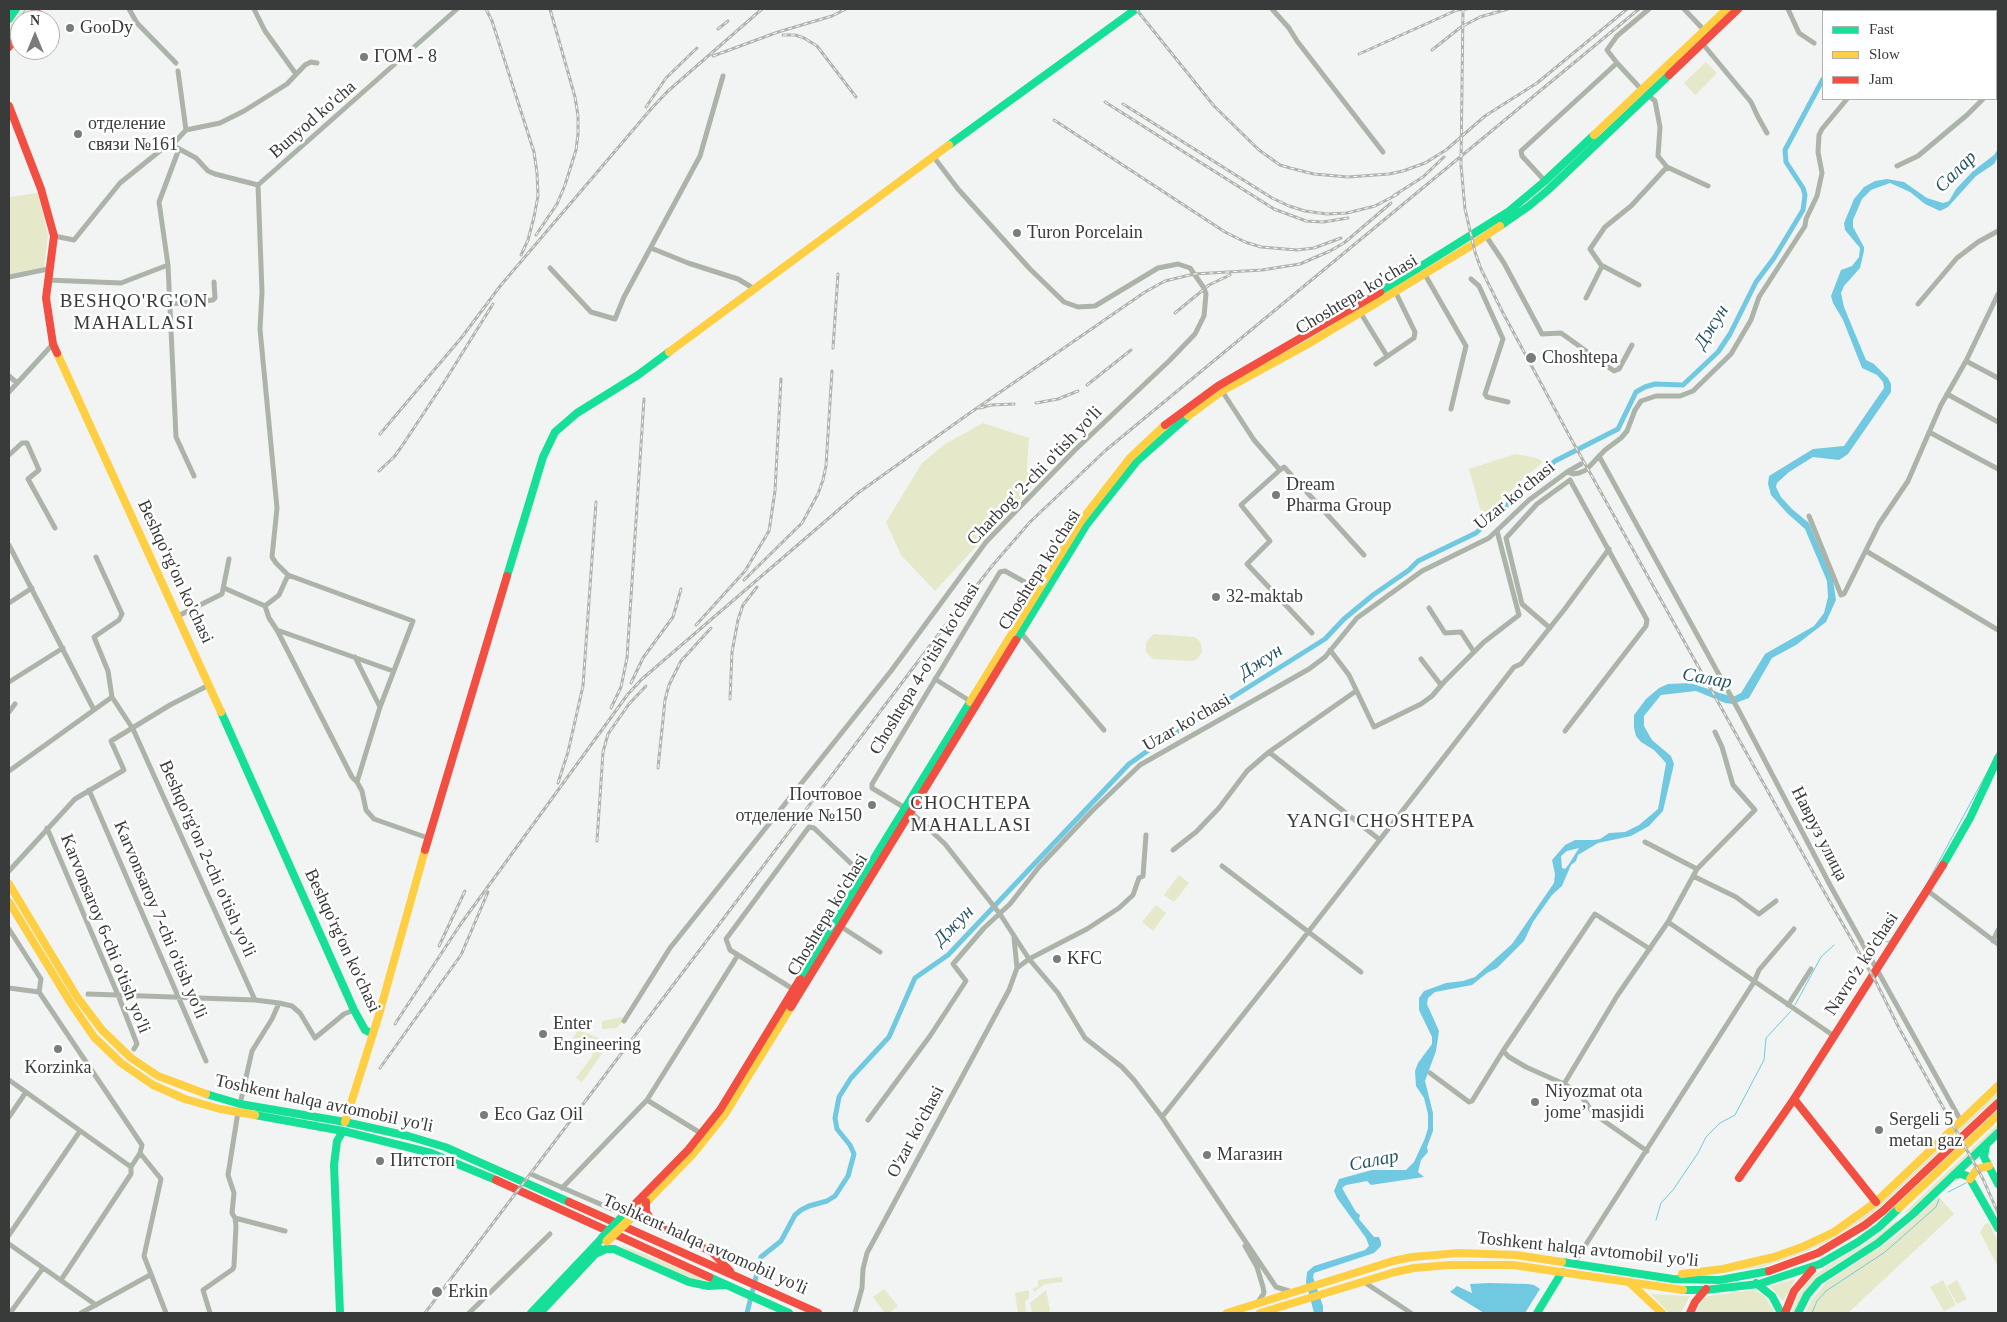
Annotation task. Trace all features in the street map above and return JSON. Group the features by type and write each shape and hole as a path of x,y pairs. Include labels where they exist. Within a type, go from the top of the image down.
{"main road":[{"path":"9,18 16,9"},
{"path":"340,1313 334,1165 337,1141 343,1131 373,1034 428,838 537,475 546,449 555,432 561,424 638,375 753,288 1136,9"},
{"name":"Choshtepa ko'chasi","path":"946,747 970,701 1081,521 1105,494 1158,442 1222,391 1308,344 1486,236 1513,217 1548,190 1704,30 1727,9"},
{"name":"Choshtepa ko'chasi","path":"531,1313 630,1214 702,1134 720,1110 840,926 946,747 1021,633 1105,494 1130,458 1172,419 1218,386 1355,307 1495,222 1545,181 1738,9"},
{"name":"Beshqo'rg'on ko'chasi","path":"9,106 40,189 54,236 47,280 47,311 53,344 178,616 354,1010 365,1030 373,1034"},
{"name":"Navro'z ko'chasi","path":"1739,1178 1794,1098 1928,891 1970,818 1998,758"},
{"name":"Choshtepa ko'chasi","path":"630,1214 646,1202 693,1154 717,1125 742,1088 793,989 863,875 908,810"},
{"name":"Toshkent halqa avtomobil yo'li","path":"9,884 52,972 94,1037 138,1076 153,1085 185,1099 220,1109 239,1108 345,1122 408,1136 452,1150 818,1313"},
{"name":"Toshkent halqa avtomobil yo'li","path":"9,902 102,1030 131,1058 158,1076 239,1108 411,1147 445,1158 789,1313"},
{"path":"1643,1275 1678,1275 1747,1264 1802,1247 1834,1232 1876,1202 1997,1088"},
{"path":"1794,1098 1876,1202"},
{"name":"Toshkent halqa avtomobil yo'li","path":"1260,1313 1393,1261 1412,1258 1482,1253 1516,1255 1679,1279 1720,1280 1744,1277 1805,1259 1830,1247 1865,1225 1883,1212 1998,1103"},
{"path":"1744,1277 1758,1284 1772,1296 1783,1313 1796,1288 1810,1272 1858,1242 1889,1218 1998,1115"},
{"path":"1798,1313 1807,1295 1822,1279 1878,1243 1913,1214 1998,1133"},
{"path":"1989,1141 1983,1153 1998,1184"},
{"path":"1970,1179 1977,1169 1989,1166"},
{"path":"1954,1175 1964,1174 1970,1179 1998,1228"},
{"path":"646,1202 646,1212 654,1224"},
{"path":"630,1214 712,1252 732,1274"},
{"path":"1889,1218 1913,1214"},
{"name":"Choshtepa ko'chasi","path":"540,1313 595,1254 605,1240"},
{"path":"595,1254 603,1250 614,1249 689,1282 708,1286 727,1284"},
{"path":"1393,1261 1395,1272"},
{"name":"Toshkent halqa avtomobil yo'li","path":"1329,1286 1363,1281 1414,1268 1481,1264 1513,1265 1668,1289 1705,1290 1758,1284 1797,1273 1820,1264"},
{"path":"1538,1313 1562,1272"},
{"path":"1690,1313 1695,1302 1705,1290 1720,1280"},
{"path":"1631,1284 1662,1313"},
{"name":"Toshkent halqa avtomobil yo'li","path":"1227,1313 1256,1304 1297,1297"}],"street":[{"path":"129,9 136,23 176,63"},
{"path":"254,9 265,31 296,74"},
{"name":"Bunyod ko'cha","path":"258,185 457,9"},
{"path":"1272,9 1289,28 1297,42 1382,152"},
{"path":"1649,9 1617,36 1607,50 1617,63 1655,101 1660,127 1658,156 1667,167 1708,186"},
{"path":"1684,9 1704,30"},
{"path":"1788,9 1799,33 1814,43"},
{"path":"1702,43 1751,102 1767,133"},
{"path":"54,236 74,240 120,183 166,146 172,145 186,130 220,122 244,111 287,84 311,62 317,63"},
{"path":"1545,181 1522,156 1521,151 1617,63"},
{"path":"178,71 186,130"},
{"path":"550,268 591,312 615,319 624,297 700,156 724,76"},
{"path":"1565,731 1646,626 1647,620 1570,480 1568,472 1579,473 1586,470 1627,431 1635,410 1641,401 1656,396 1680,396 1692,391 1731,354 1751,320 1759,297 1805,226 1806,219 1817,196 1822,172 1818,152 1819,136 1822,129 1847,100"},
{"path":"1896,166 1918,156 1982,100"},
{"path":"172,145 196,158 208,171 258,185 262,292 260,329 277,508 272,557 276,564 288,575 413,621 380,707 358,782"},
{"path":"179,149 159,202 168,265 176,437 194,476"},
{"name":"Charbog' 2-chi o'tish yo'li","path":"624,1021 670,948 891,670 986,542 1075,450 1169,361 1195,334 1204,316 1206,294 1204,288 1190,268 1178,264 1158,268 1095,306 1078,307 1064,302 1030,269 958,189 933,156"},
{"path":"1639,285 1602,266 1590,249 1605,228 1631,206 1667,167"},
{"path":"1918,304 1957,258 1978,242 1998,231"},
{"path":"1486,236 1504,263 1542,334 1561,333 1614,371 1619,369 1632,345"},
{"path":"651,248 688,263 738,279 753,288"},
{"path":"47,280 121,283 168,265"},
{"path":"1586,298 1602,266"},
{"path":"9,277 48,269"},
{"path":"1424,273 1466,346 1451,409"},
{"path":"1471,279 1479,286 1503,339 1485,394 1487,397 1508,402"},
{"path":"170,304 213,300 215,298 214,282"},
{"path":"1376,364 1414,338 1416,332 1395,291"},
{"path":"1809,516 1840,595 1847,590 1879,524 1908,481 1947,394 1966,361 1998,294"},
{"path":"1360,312 1387,356"},
{"path":"9,392 53,344"},
{"path":"1966,361 1998,378"},
{"path":"9,376 17,383"},
{"path":"1222,391 1245,427 1280,470"},
{"path":"1947,394 1998,422"},
{"path":"1929,432 1998,468"},
{"path":"9,455 22,443 27,444 39,470 28,479 55,528"},
{"name":"Навруз улица","path":"1599,456 1739,711 1830,884 1962,1121"},
{"name":"Uzar ko'chasi","path":"868,1120 930,1036 966,981 953,964 999,912 1010,904 1039,867 1085,818 1140,765 1309,669 1325,657 1357,618 1422,571 1458,555 1489,538 1530,500 1581,464"},
{"path":"1312,633 1247,564 1270,541 1241,505 1284,468 1364,555"},
{"path":"1550,628 1522,604 1506,538 1537,504 1570,480"},
{"path":"1330,650 1349,675 1374,727 1421,704 1432,696 1474,652 1518,615 1497,531"},
{"path":"9,545 94,710"},
{"path":"1162,1117 1514,667 1521,664 1609,550"},
{"path":"1866,551 1998,630"},
{"path":"9,771 112,697 108,671 94,637 119,620 122,614 96,557"},
{"path":"178,616 222,594 229,559"},
{"name":"Choshtepa 4-o'tish ko'chasi","path":"908,810 874,790 872,786 935,679 1001,571 1005,571 1039,590"},
{"path":"265,606 279,595 288,575"},
{"path":"9,603 32,588"},
{"path":"224,588 265,606 269,618 277,630 352,777 358,782 366,810 374,819 428,838"},
{"path":"1429,608 1445,633 1461,632 1474,652"},
{"path":"277,630 393,671"},
{"path":"1021,633 1104,730"},
{"path":"9,682 63,648"},
{"path":"355,657 380,707"},
{"path":"1421,659 1441,685"},
{"path":"935,679 970,701"},
{"path":"133,729 170,705 209,685"},
{"path":"1173,850 1196,832 1219,808 1247,771 1269,752 1356,691"},
{"name":"Beshqo'rg'on 2-chi o'tish yo'li","path":"112,697 133,729 255,1000"},
{"path":"9,712 15,704"},
{"name":"Karvonsaroy 6-chi o'tish yo'li","path":"9,871 74,799 124,770 111,741 133,729"},
{"path":"1564,1084 1617,996 1668,922 1697,869 1755,810 1734,785 1722,747 1715,732"},
{"path":"1269,752 1380,840"},
{"name":"Karvonsaroy 7-chi o'tish yo'li","path":"89,790 177,998 206,1061"},
{"path":"908,810 945,844 999,912 1029,959 1058,993 1085,1038 1128,1074 1162,1117 1276,1287 1297,1297"},
{"path":"793,989 730,950 726,939 809,827 814,828 863,875"},
{"name":"Karvonsaroy 6-chi o'tish yo'li","path":"47,828 118,995 137,1044 134,1049"},
{"path":"1017,968 1029,959 1087,929 1119,908 1133,895 1139,878 1143,876 1146,835"},
{"path":"1645,842 1697,869"},
{"path":"1222,866 1361,972"},
{"path":"1693,876 1736,897 1760,914 1776,901"},
{"path":"1928,891 1998,944"},
{"path":"1430,1073 1469,1102 1472,1101 1503,1051 1595,914 1650,949"},
{"path":"1668,922 1834,1036"},
{"path":"840,926 880,952"},
{"path":"9,929 41,979 39,992 142,1146 131,1167 131,1174 61,1280"},
{"path":"1574,1263 1754,982 1758,970 1794,929"},
{"path":"1993,941 1998,930"},
{"path":"1014,938 1017,968"},
{"path":"562,1188 647,1100 738,955"},
{"name":"O'zar ko'chasi","path":"855,1313 862,1288 863,1269 867,1253 1009,990 1017,968"},
{"path":"1788,1005 1811,968"},
{"path":"41,979 52,972"},
{"path":"9,988 39,992"},
{"path":"88,994 255,1000 279,1003 292,1006 300,1013 315,1038 344,1014 354,1010"},
{"path":"210,1313 203,1290 233,1268 235,1218 232,1213 234,1193 228,1175 239,1108 252,1051 272,1019 279,1003"},
{"path":"1503,1051 1509,1058 1579,1093 1594,1114 1647,1151"},
{"path":"9,1080 131,1167"},
{"path":"9,1117 26,1092"},
{"path":"647,1100 702,1134"},
{"path":"9,1235 80,1131"},
{"path":"140,1153 161,1179 144,1256 166,1313"},
{"path":"533,1174 614,1210"},
{"path":"235,1218 285,1231"},
{"path":"1233,1224 1260,1276 1264,1293 1256,1304"},
{"path":"469,1313 550,1234"},
{"path":"9,1244 96,1305"},
{"path":"10,1313 43,1268"},
{"path":"81,1313 150,1275"},
{"path":"1363,1281 1411,1313"}],"green space":[{"path":"1706,62 1717,73 1695,95 1684,83"},
{"path":"38,193 48,236 44,267 9,274 9,197"},
{"path":"983,423 1029,438 1027,468 1038,471 1041,476 935,591 901,555 886,522 922,463 945,444"},
{"path":"1515,454 1537,458 1543,462 1483,519 1469,469"},
{"path":"1155,634 1195,637 1201,643 1202,652 1193,661 1153,659 1146,652 1146,643"},
{"path":"1179,875 1189,883 1174,902 1164,895"},
{"path":"1156,905 1166,913 1153,931 1142,922"},
{"path":"622,1017 623,1020 617,1028 602,1029 602,1021"},
{"path":"578,1030 606,1041 607,1044 582,1082 576,1078 593,1055 573,1038"},
{"path":"1998,1092 1998,1096 1886,1202 1865,1219 1829,1241 1803,1253 1762,1267 1734,1271 1827,1239"},
{"path":"1998,1124 1998,1129 1912,1211 1905,1212"},
{"path":"1939,1197 1954,1214 1848,1313 1805,1313 1813,1298 1826,1283 1894,1238"},
{"path":"1896,1221 1901,1221 1886,1233 1830,1268 1794,1313 1791,1313 1799,1294 1813,1276 1866,1244"},
{"path":"1989,1223 1998,1241 1998,1267 1980,1232 1985,1224"},
{"path":"620,1245 708,1281 690,1278 626,1250"},
{"path":"1062,1277 1063,1282 1045,1284 1034,1292 1033,1288 1038,1287 1038,1280"},
{"path":"1795,1279 1783,1301 1770,1286"},
{"path":"1943,1280 1956,1305 1944,1311 1930,1287"},
{"path":"1957,1280 1967,1299 1957,1304 1947,1286"},
{"path":"884,1289 898,1306 889,1313 885,1313 873,1297"},
{"path":"1029,1290 1029,1298 1025,1302 1026,1313 1018,1313 1015,1293"},
{"path":"1046,1290 1050,1310 1048,1313 1032,1313 1030,1303"},
{"path":"1753,1290 1764,1295 1775,1313 1695,1313 1704,1298 1709,1296"},
{"path":"1651,1294 1690,1296 1681,1313 1669,1313"}],"water":[{"name":"Салар","path":"1998,149 1998,157 1994,164 1976,176 1948,207 1940,211 1925,204 1910,192 1890,183 1871,190 1862,199 1853,220 1853,227 1864,247 1864,251 1860,268 1844,286 1841,293 1844,307 1866,360 1874,364 1888,378 1891,384 1891,392 1848,454 1839,460 1813,457 1789,472 1777,483 1776,487 1781,497 1792,509 1809,523 1833,580 1836,600 1826,622 1796,645 1772,658 1749,698 1733,704 1725,703 1696,691 1661,695 1644,716 1644,726 1652,740 1671,756 1674,764 1663,811 1649,826 1631,836 1598,843 1578,855 1576,861 1571,865 1562,886 1552,895 1533,922 1524,941 1497,968 1472,985 1435,992 1428,998 1427,1004 1439,1031 1436,1051 1425,1081 1433,1113 1433,1131 1427,1147 1428,1152 1421,1160 1418,1172 1424,1177 1371,1185 1367,1181 1346,1185 1342,1188 1356,1212 1360,1215 1359,1219 1374,1237 1379,1237 1381,1246 1374,1253 1314,1273 1313,1277 1323,1306 1323,1313 1314,1313 1306,1282 1307,1272 1314,1266 1365,1250 1369,1246 1366,1238 1337,1198 1334,1191 1339,1179 1372,1170 1406,1170 1414,1162 1425,1138 1428,1128 1428,1114 1424,1098 1416,1086 1415,1071 1418,1063 1432,1044 1432,1037 1419,1010 1419,998 1424,991 1446,983 1475,977 1512,944 1554,883 1555,874 1552,860 1565,845 1575,840 1594,840 1600,839 1609,833 1625,832 1639,825 1658,809 1666,763 1654,750 1641,742 1636,736 1634,728 1634,715 1646,699 1659,688 1668,684 1690,683 1733,697 1741,693 1765,654 1814,626 1824,613 1828,597 1827,581 1805,529 1771,495 1768,484 1769,476 1813,449 1844,446 1884,388 1883,382 1877,375 1862,368 1843,320 1831,296 1841,270 1852,266 1859,257 1860,248 1845,230 1844,223 1854,199 1864,187 1875,181 1887,179 1904,182 1927,198 1943,203 1949,201 1956,189 1973,171 1994,155","holes":["1579,848 1565,869 1562,868 1561,856 1567,851"]},
{"path":"1470,1284 1528,1284 1540,1289 1525,1313 1484,1313 1450,1292 1457,1286 1472,1293"}],"waterway":[{"path":"9,32 26,9"},
{"name":"Джун","path":"747,1313 761,1257 781,1241 795,1215 809,1206 827,1201 835,1196 848,1176 854,1154 850,1145 837,1129 835,1118 839,1097 851,1078 889,1037 915,978 948,955 1129,764 1325,639 1344,619 1373,595 1409,570 1418,561 1476,533 1555,461 1618,429 1636,392 1655,384 1683,385 1718,352 1730,334 1756,282 1774,258 1803,210 1805,195 1803,188 1786,162 1785,150 1822,81"},
{"path":"1995,757 1998,751"},
{"path":"1873,934 1887,942 1890,941 1925,887 1990,767"},
{"path":"1795,1005 1821,957 1834,945"},
{"path":"1656,1220 1661,1203 1673,1190 1698,1153 1706,1137 1720,1123 1735,1115 1764,1060 1766,1038 1791,1011"},
{"path":"1948,1192 1966,1183"},
{"path":"1812,1313 1817,1301 1826,1291 1885,1252 1936,1207 1939,1199"}],"railway":[{"path":"486,9 492,21 534,152 537,173 538,196 534,217 528,240 521,255"},
{"path":"536,235 557,204 565,185 576,150 578,134 575,97 550,9"},
{"path":"380,434 462,337 501,285 651,109 668,91 762,9"},
{"path":"713,56 778,32 832,16 846,9"},
{"path":"1136,9 1214,106 1259,150 1280,165 1314,174 1348,177 1389,174 1425,163 1446,150 1485,116 1537,83 1627,9"},
{"path":"1463,9 1461,165 1465,209 1481,269 1570,437 1876,982 1899,1028 1983,1179 1998,1213"},
{"path":"1359,54 1457,10 1467,9"},
{"path":"1432,50 1461,27 1480,17 1508,9"},
{"path":"425,1313 935,639 992,566 1030,522 1106,450 1639,9"},
{"path":"718,29 728,21"},
{"path":"783,35 795,35 817,46 856,97"},
{"path":"646,107 666,78 697,48"},
{"path":"1105,102 1274,209 1306,221 1323,222 1348,218"},
{"path":"1123,104 1272,198 1289,206 1305,211 1327,214 1347,213 1375,206 1398,194"},
{"path":"1054,120 1225,232 1245,242 1261,247 1297,250 1314,248 1341,238"},
{"path":"1393,196 1423,177 1444,157"},
{"path":"395,1024 460,925 628,694 642,679 858,493 1145,292 1165,281 1194,274 1262,270 1300,264 1344,243 1391,203"},
{"path":"833,348 838,274"},
{"path":"1175,313 1209,285 1230,275"},
{"path":"379,471 394,457 402,446 493,304"},
{"path":"1087,385 1131,350"},
{"path":"744,580 802,523 818,494 826,466 832,371"},
{"path":"696,625 745,571 769,531 775,491 781,379"},
{"path":"1036,403 1058,399 1078,391"},
{"path":"611,708 621,687 627,658 644,399"},
{"path":"980,408 991,405 1014,404"},
{"path":"558,783 568,752 583,686 596,502"},
{"path":"730,699 732,652 738,620 743,605 757,587"},
{"path":"631,683 643,658 673,617 681,589"},
{"path":"658,768 665,700 669,685 681,661 711,628"},
{"path":"597,841 603,752 608,734 629,704 646,686"},
{"path":"439,946 465,891"},
{"path":"380,1068 461,955 488,892"}],"traffic: fast":[{"path":"9,19 16,9"},
{"path":"949,145 1136,9"},
{"path":"1500,226 1548,190 1669,75"},
{"path":"1380,292 1508,212 1545,181 1594,135"},
{"path":"507,576 543,457 555,432 577,413 638,375 669,352"},
{"path":"1016,640 1087,524 1137,461 1188,416"},
{"path":"800,979 970,702"},
{"path":"221,712 354,1010 365,1030 373,1034"},
{"path":"1943,865 1970,818 1998,758"},
{"path":"206,1094 240,1104 345,1122 408,1136 445,1147 569,1202"},
{"path":"255,1115 343,1131 431,1153 496,1180"},
{"path":"340,1313 334,1165 337,1141 343,1131"},
{"path":"1798,1313 1807,1295 1819,1281 1878,1243 1913,1214 1998,1133"},
{"path":"1986,1145 1984,1157 1998,1184"},
{"path":"1954,1175 1962,1174 1969,1177 1998,1228"},
{"path":"1683,1290 1705,1290 1759,1284 1820,1264 1858,1242 1879,1227 1899,1208"},
{"path":"628,1210 653,1224"},
{"path":"602,1238 626,1213"},
{"path":"531,1313 602,1238"},
{"path":"540,1313 600,1249"},
{"path":"595,1254 606,1249 614,1249 689,1282 708,1286 725,1285"},
{"path":"1562,1262 1673,1279 1720,1280 1769,1271"},
{"path":"1537,1313 1562,1272"},
{"path":"709,1277 789,1313"},
{"path":"1756,1283 1772,1296 1781,1313"}],"traffic: slow":[{"path":"1594,135 1727,9"},
{"path":"669,352 949,145"},
{"path":"1188,416 1222,391 1308,344 1469,247 1500,226"},
{"path":"57,353 221,712"},
{"path":"970,702 1081,521 1130,458 1165,425"},
{"path":"345,1122 378,1018 425,850"},
{"path":"9,884 77,997 102,1030 131,1058 158,1076 206,1094"},
{"path":"9,902 70,1002 94,1037 121,1063 153,1085 185,1099 220,1109 255,1115"},
{"path":"632,1217 693,1154 725,1114 791,1007"},
{"path":"1682,1274 1723,1269 1774,1257 1802,1247 1834,1232 1876,1202 1998,1086"},
{"path":"1899,1208 1998,1115"},
{"path":"1970,1179 1977,1169 1989,1166"},
{"path":"607,1241 632,1217"},
{"path":"1227,1313 1393,1261 1412,1257 1459,1253 1516,1255 1562,1262"},
{"path":"1260,1313 1395,1272 1414,1268 1449,1265 1513,1265 1683,1290"},
{"path":"1631,1284 1662,1313"}],"traffic: jam":[{"path":"1669,75 1738,9"},
{"path":"9,106 41,189 54,236 46,298 53,344 57,353"},
{"path":"1165,425 1218,386 1380,292"},
{"path":"425,850 507,576"},
{"path":"791,1007 1016,640"},
{"path":"1739,1178 1794,1099 1943,865"},
{"path":"626,1213 688,1150 720,1110 800,979"},
{"path":"1794,1099 1876,1202"},
{"path":"1769,1271 1818,1253 1865,1225 1883,1211 1998,1103"},
{"path":"496,1180 709,1277"},
{"path":"569,1202 818,1313"},
{"path":"646,1202 646,1212 654,1224 712,1252 730,1271"},
{"path":"1785,1313 1794,1291 1812,1270"},
{"path":"1690,1313 1695,1302 1706,1289"}],"place":[{"name":"GooDy","path":"70,28"},
{"name":"ГОМ - 8","path":"364,57"},
{"name":"отделение связи №161","path":"78,134"},
{"name":"Turon Porcelain","path":"1017,233"},
{"name":"Choshtepa","path":"1531,358"},
{"name":"Dream Pharma Group","path":"1276,495"},
{"name":"32-maktab","path":"1216,597"},
{"name":"Почтовое отделение №150","path":"872,805"},
{"name":"KFC","path":"1057,959"},
{"name":"Enter Engineering","path":"543,1034"},
{"name":"Korzinka","path":"58,1049"},
{"name":"Niyozmat ota jome’ masjidi","path":"1535,1102"},
{"name":"Eco Gaz Oil","path":"484,1115"},
{"name":"Sergeli 5 metan gaz","path":"1879,1130"},
{"name":"Магазин","path":"1207,1155"},
{"name":"Питстоп","path":"380,1161"},
{"name":"Erkin","path":"437,1292"}],"district":[{"name":"BESHQO'RG'ON MAHALLASI","path":"134,313"},
{"name":"CHOCHTEPA MAHALLASI","path":"971,815"},
{"name":"YANGI CHOSHTEPA","path":"1381,822"}]}
